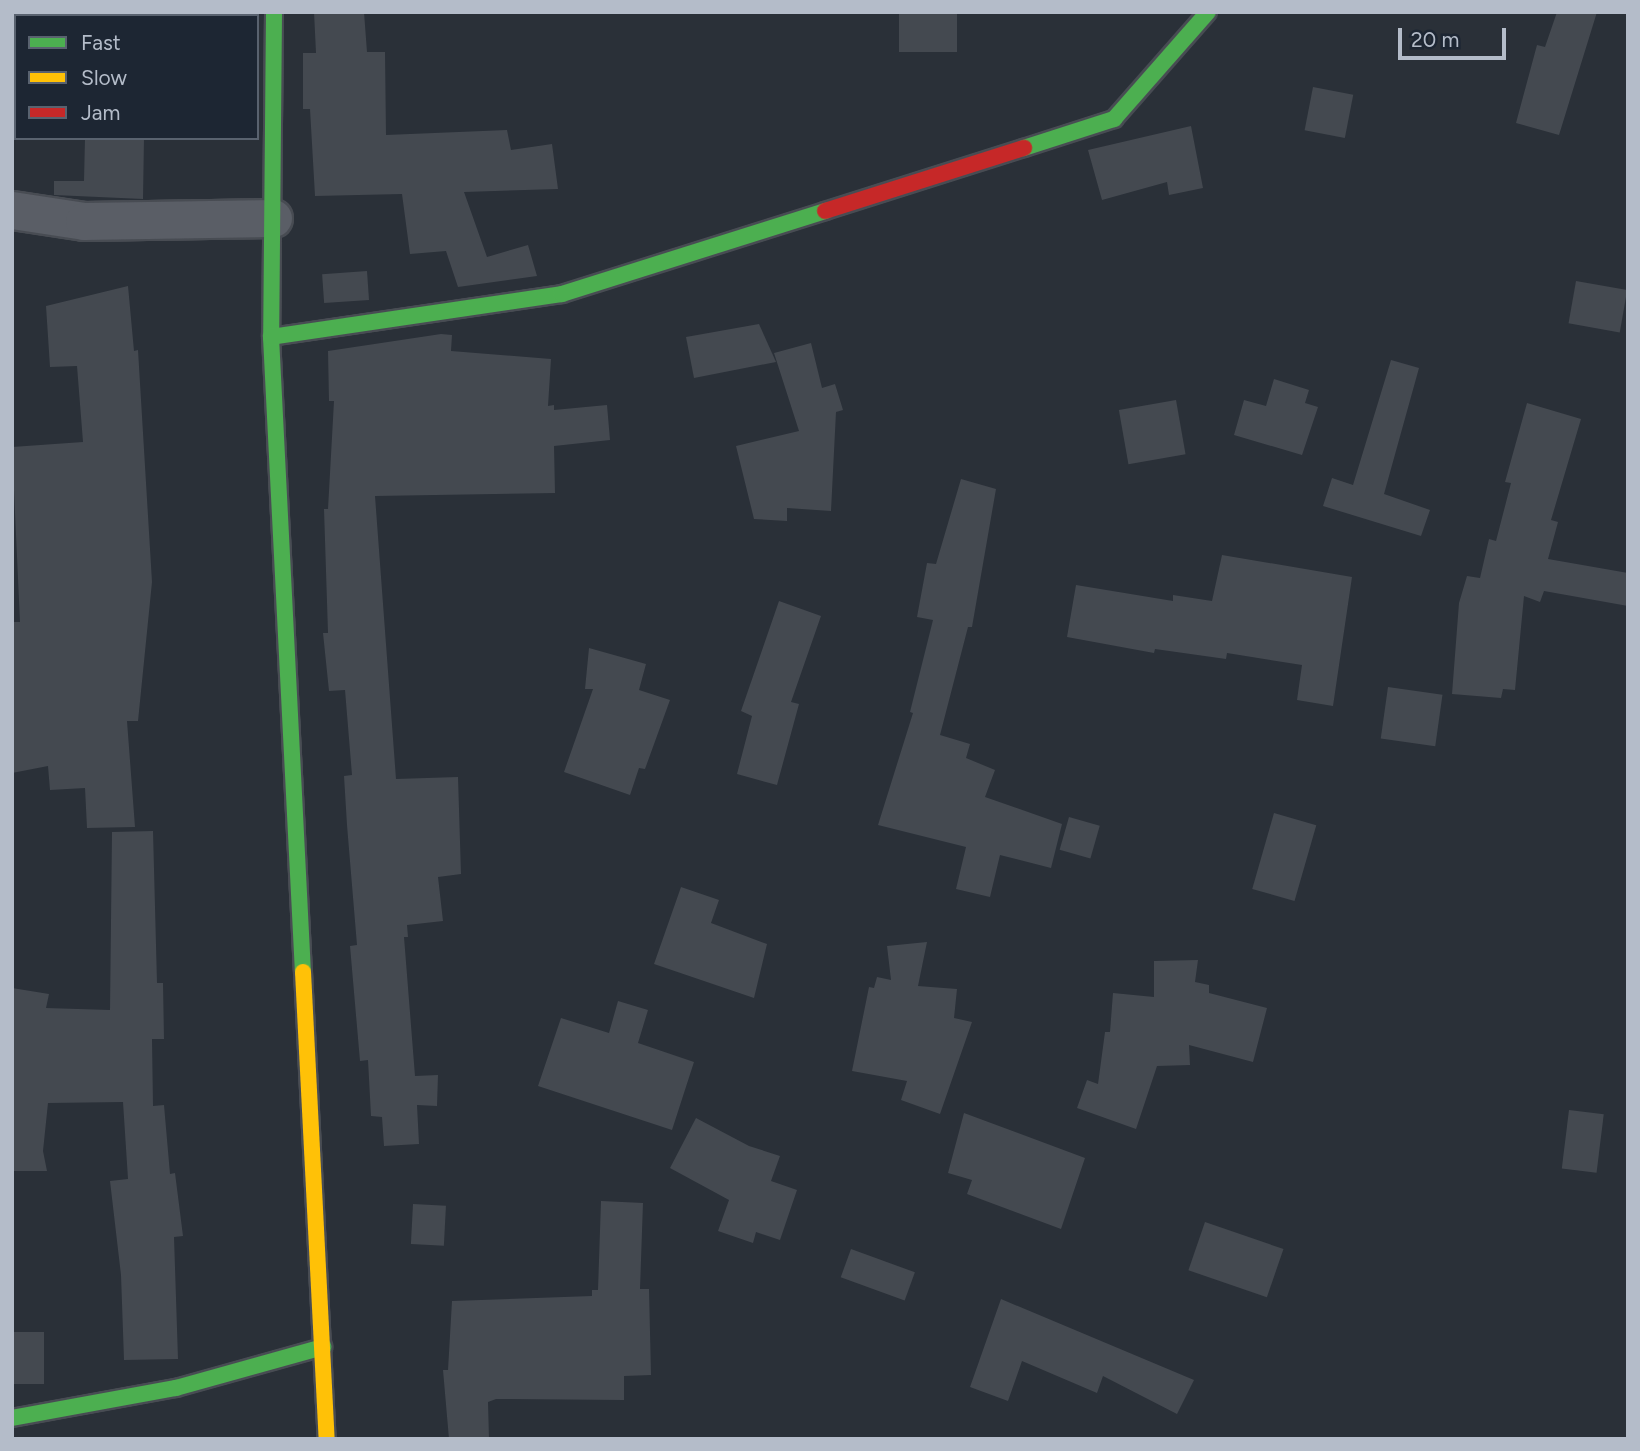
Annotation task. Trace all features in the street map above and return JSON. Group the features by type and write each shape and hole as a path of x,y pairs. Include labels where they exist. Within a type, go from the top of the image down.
{"street":[{"path":"274,12 271,337 327,1439"},
{"path":"271,337 562,294 1114,119 1208,12"},
{"path":"12,210 84,220 273,218"},
{"path":"12,1418 176,1388 323,1347"}],"building":[{"path":"314,12 364,12 367,52 385,52 386,135 507,130 511,150 552,144 558,189 464,192 487,257 528,245 537,276 458,287 446,251 410,254 402,194 315,196 310,109 303,109 303,53 316,53"},
{"path":"899,12 957,12 957,52 899,52"},
{"path":"1557,12 1597,12 1559,135 1516,123 1537,45 1545,47"},
{"path":"1313,87 1353,95 1345,138 1305,130"},
{"path":"1191,126 1203,188 1169,195 1167,182 1102,200 1088,150"},
{"path":"85,140 144,140 143,199 54,195 54,181 84,181"},
{"path":"367,271 369,300 324,303 322,274"},
{"path":"1576,281 1627,290 1620,332 1569,323"},
{"path":"128,286 134,351 138,350 152,582 138,721 127,721 135,827 87,828 85,788 50,790 48,766 12,773 12,622 20,622 12,447 83,442 77,366 50,367 46,306"},
{"path":"759,324 776,362 694,378 686,337"},
{"path":"441,334 452,335 451,351 551,359 548,406 554,405 554,410 607,405 610,440 554,446 555,493 375,496 396,779 458,777 461,874 438,877 443,921 407,925 408,937 404,937 415,1076 438,1075 437,1106 417,1105 419,1144 384,1146 382,1117 371,1116 368,1060 360,1061 350,946 357,945 344,776 352,775 345,690 329,691 323,633 328,633 324,509 328,509 334,401 329,401 328,351"},
{"path":"811,343 822,388 835,384 843,410 836,412 831,511 787,508 787,521 754,519 736,446 799,431 774,353"},
{"path":"1391,360 1419,368 1384,494 1430,510 1421,536 1323,506 1332,478 1353,485"},
{"path":"1274,379 1309,390 1305,403 1318,407 1302,455 1234,435 1244,400 1266,406"},
{"path":"1176,400 1186,454 1128,464 1119,410"},
{"path":"1527,403 1581,419 1551,520 1558,522 1548,559 1628,573 1628,606 1544,591 1540,602 1524,596 1515,690 1503,689 1501,698 1452,694 1459,603 1467,576 1480,578 1489,539 1496,541 1511,483 1505,482"},
{"path":"961,479 996,489 972,627 968,627 940,735 970,744 966,758 995,770 985,797 1062,824 1051,868 1000,855 990,897 956,889 966,847 878,825 913,713 910,712 933,620 917,617 927,563 936,564"},
{"path":"1222,555 1352,577 1333,706 1297,700 1302,665 1227,653 1226,659 1155,649 1154,653 1067,637 1076,585 1173,601 1173,595 1212,601"},
{"path":"779,601 821,616 791,702 799,704 777,785 737,774 752,716 741,711"},
{"path":"589,648 646,664 639,690 670,700 645,769 639,768 630,795 564,772 593,689 585,689"},
{"path":"1388,687 1442,695 1435,746 1381,738"},
{"path":"1274,813 1316,825 1295,901 1252,889"},
{"path":"1069,817 1100,826 1090,859 1060,850"},
{"path":"153,831 157,983 163,983 164,1039 152,1039 153,1106 164,1105 170,1174 175,1173 183,1236 174,1237 178,1359 124,1360 121,1275 110,1181 128,1179 123,1102 48,1103 43,1151 47,1171 12,1171 12,988 49,994 46,1008 110,1010 112,832"},
{"path":"681,887 719,900 711,923 767,944 754,998 654,964"},
{"path":"927,942 918,986 957,989 954,1018 972,1022 940,1114 901,1100 907,1081 852,1071 869,987 874,988 877,977 891,980 887,946"},
{"path":"1198,960 1195,982 1209,985 1209,993 1267,1008 1253,1062 1189,1045 1190,1065 1157,1066 1136,1129 1077,1108 1087,1080 1098,1084 1105,1032 1110,1032 1113,993 1154,997 1154,961"},
{"path":"618,1001 648,1010 638,1043 694,1062 672,1130 538,1086 561,1018 609,1033"},
{"path":"1569,1110 1604,1114 1597,1173 1562,1169"},
{"path":"964,1113 1085,1158 1061,1229 967,1194 972,1180 948,1173"},
{"path":"696,1118 749,1146 780,1156 771,1181 797,1190 780,1240 756,1232 753,1243 718,1231 729,1200 670,1168"},
{"path":"601,1201 643,1203 640,1289 649,1289 651,1375 624,1376 624,1400 496,1399 488,1402 489,1439 449,1439 443,1370 448,1370 452,1301 592,1296 592,1290 598,1290"},
{"path":"413,1204 446,1206 444,1246 411,1244"},
{"path":"1205,1222 1283,1249 1267,1297 1188,1270"},
{"path":"851,1249 915,1272 905,1300 841,1277"},
{"path":"1001,1299 1194,1380 1177,1414 1103,1376 1097,1393 1022,1361 1008,1401 970,1387"},
{"path":"12,1332 44,1332 44,1384 12,1384"}],"traffic: fast":[{"path":"274,12 271,337 303,972"},
{"path":"1024,148 1114,119 1208,12"},
{"path":"271,337 562,294 825,211"},
{"path":"12,1418 176,1388 323,1347"}],"traffic: slow":[{"path":"303,972 327,1439"}],"traffic: jam":[{"path":"825,211 1024,148"}]}
